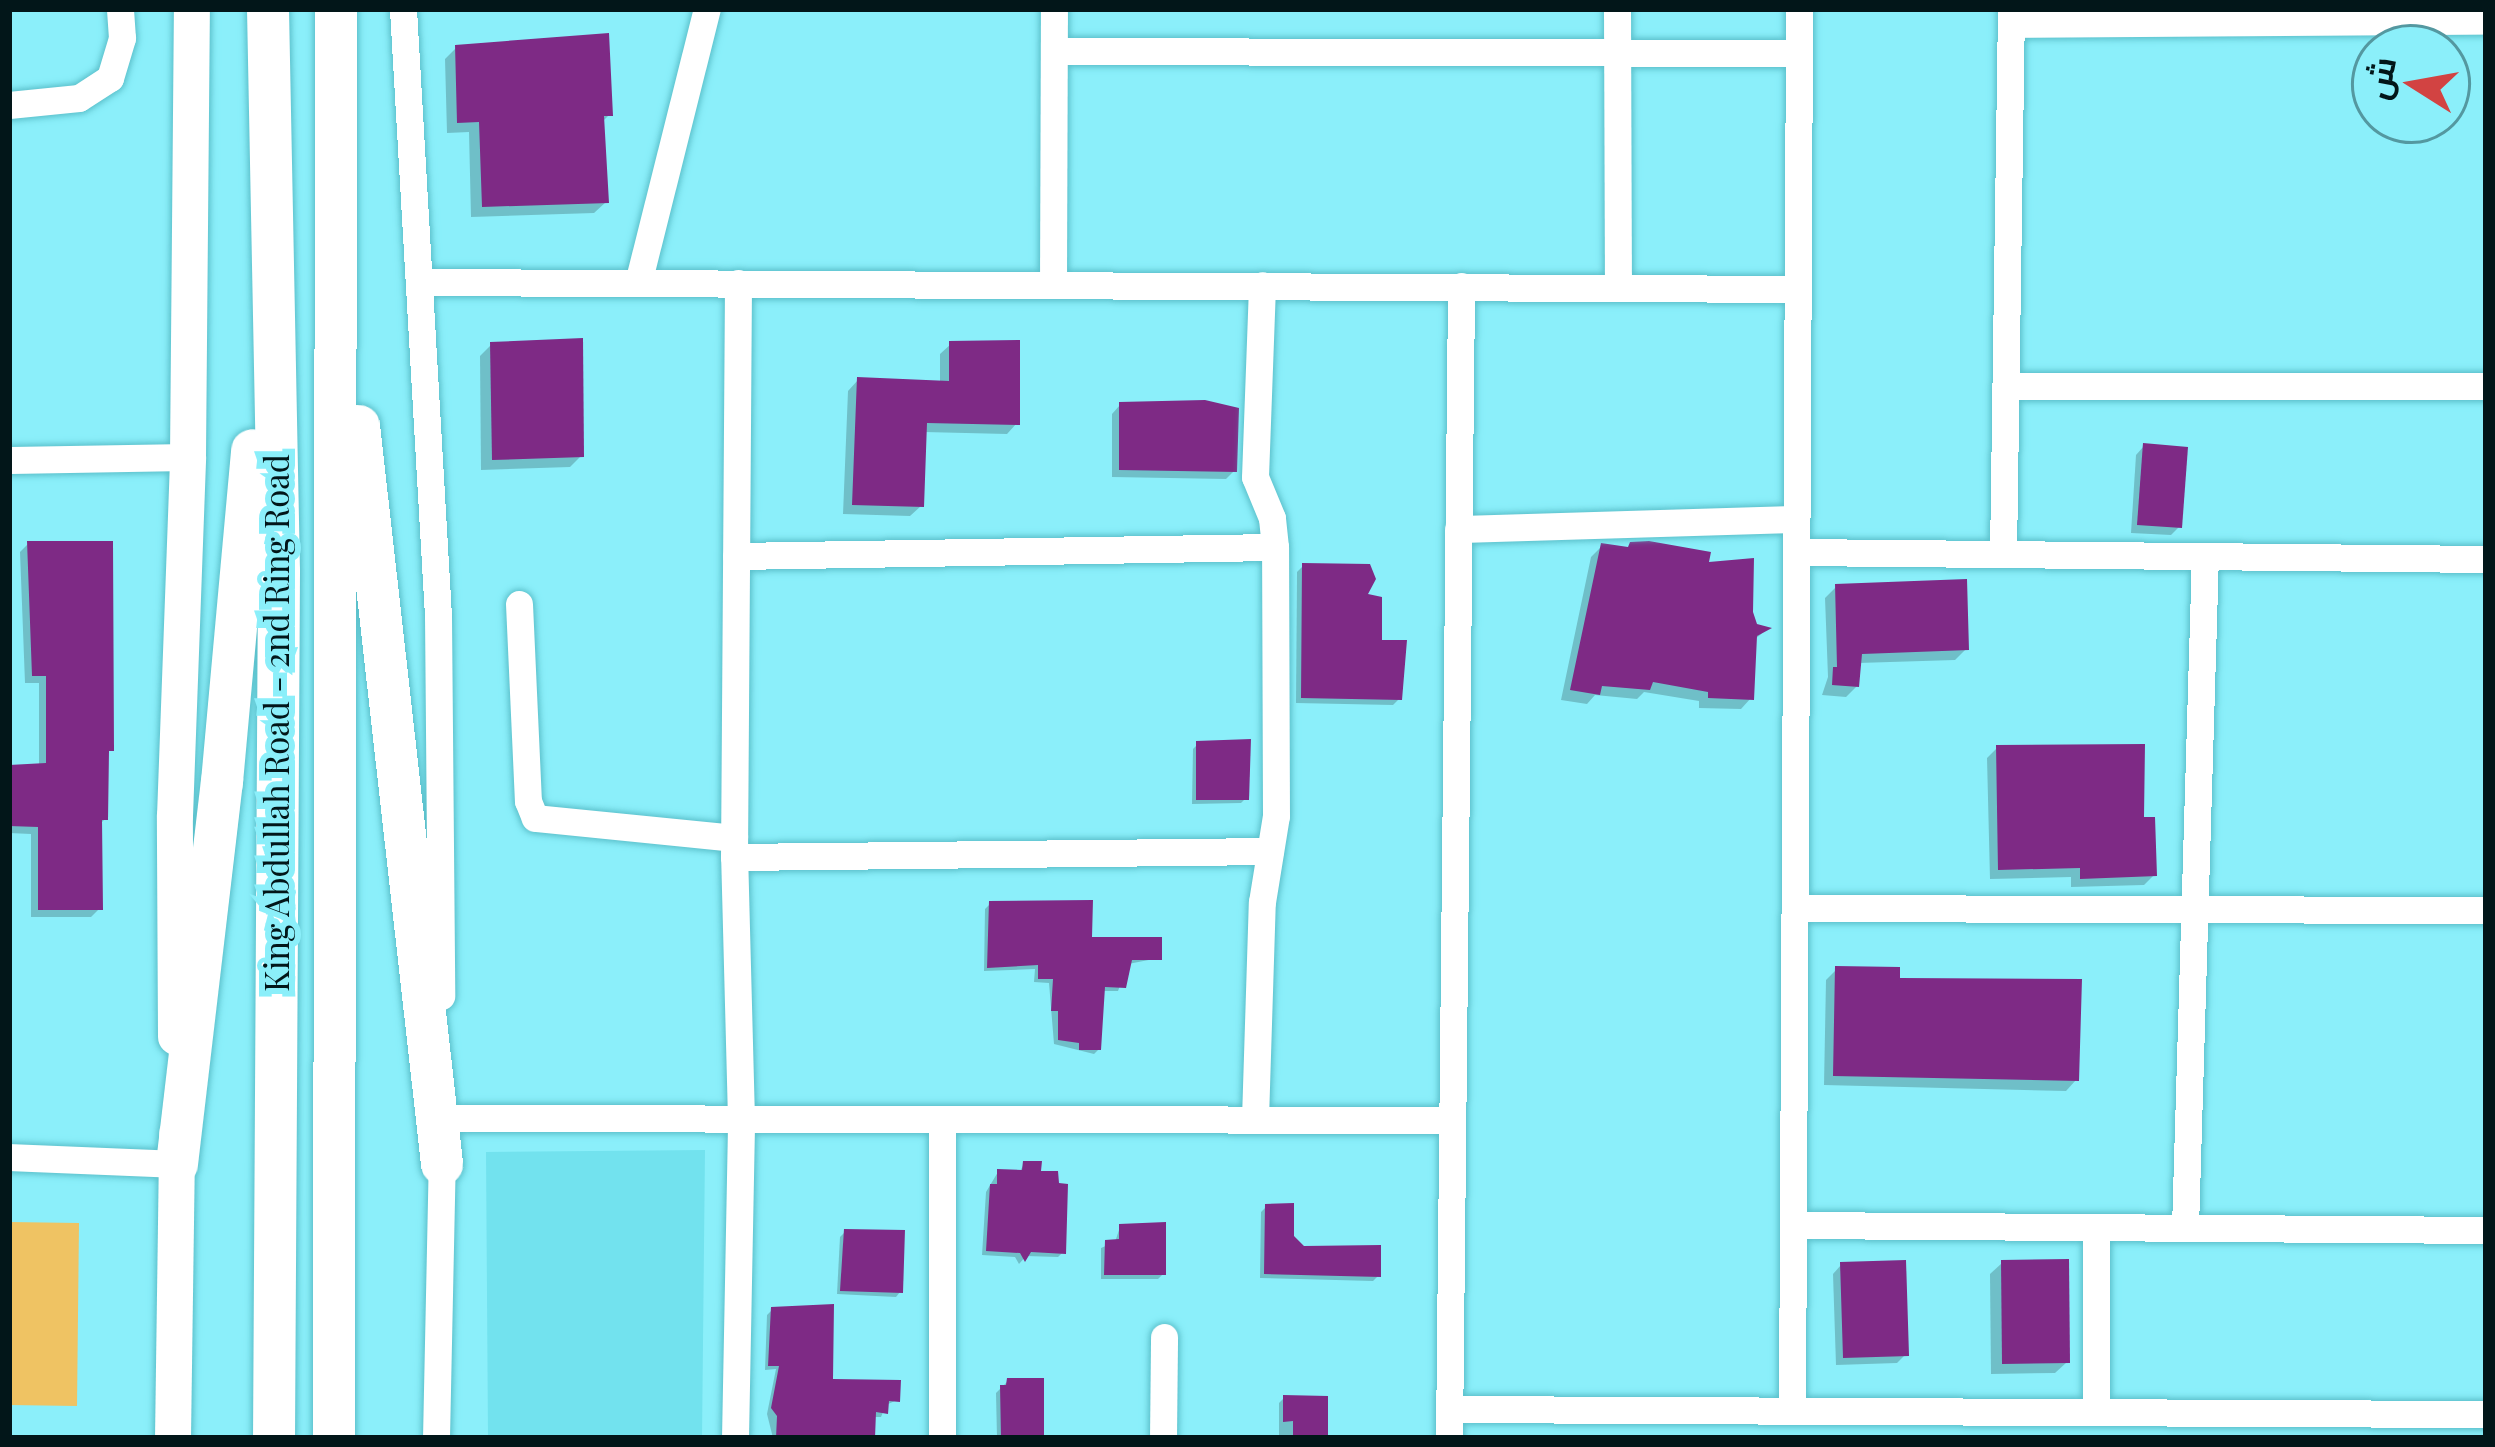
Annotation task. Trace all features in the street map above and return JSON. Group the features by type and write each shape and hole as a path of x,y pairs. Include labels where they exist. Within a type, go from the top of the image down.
{"highway":[{"name":"King Abdullah Road - 2nd Ring Road","path":"268,9 279,572 274,1438"},
{"name":"King Abdullah Road - 2nd Ring Road","path":"334,1438 336,9"},
{"path":"337,88 361,447 442,1164"},
{"path":"177,1164 247,520 271,162"}],"main road":[{"path":"173,1438 175,816 188,457 192,9"}],"street":[{"path":"9,105 79,98 110,78 122,38 120,9"},
{"path":"403,9 438,616 442,1164 436,1438"},
{"path":"639,279 707,9"},
{"path":"1053,285 1054,9"},
{"path":"1617,9 1618,288"},
{"path":"1792,1411 1799,9"},
{"path":"2003,554 2011,17 2486,21"},
{"path":"1054,51 1799,53"},
{"path":"420,282 639,279 1798,289"},
{"path":"735,1438 741,1119 734,848 738,283"},
{"path":"1255,1120 1262,902 1276,816 1275,548 1272,518 1255,477 1262,285"},
{"path":"1449,1438 1461,286"},
{"path":"2007,386 2486,386"},
{"path":"9,460 188,457"},
{"path":"1458,529 1796,519"},
{"path":"736,556 1275,548"},
{"path":"1797,552 2486,559"},
{"path":"2186,1228 2205,556"},
{"path":"519,604 528,800 535,818 734,848 1270,851"},
{"path":"1795,908 2194,913 2486,910"},
{"path":"442,1118 1452,1120"},
{"path":"942,1119 942,1438"},
{"path":"9,1157 177,1164"},
{"path":"1793,1225 2486,1230"},
{"path":"2096,1227 2096,1412"},
{"path":"1163,1438 1164,1337"},
{"path":"1449,1408 1792,1411 2000,1425 2096,1412 2486,1414"}],"shaded area":[{"path":"705,1150 702,1438 488,1438 486,1152"},
{"path":"9,1222 79,1223 77,1406 9,1405"}],"building":[{"path":"609,33 613,116 604,116 609,203 482,207 479,122 457,123 455,45"},
{"path":"583,338 584,457 492,460 490,342"},
{"path":"1020,340 1020,425 927,423 924,507 852,505 857,377 949,381 949,341"},
{"path":"1205,400 1239,408 1237,472 1119,470 1119,402"},
{"path":"2143,443 2188,447 2182,528 2137,525"},
{"path":"27,541 113,541 114,751 109,751 108,820 102,820 103,910 38,910 38,827 9,826 9,765 46,763 46,676 32,676"},
{"path":"1630,542 1711,552 1709,562 1754,558 1753,612 1757,624 1772,628 1757,636 1754,700 1708,698 1708,692 1653,682 1650,690 1602,686 1600,695 1570,690 1601,543 1628,547"},
{"path":"1302,563 1370,564 1376,579 1368,594 1382,597 1382,640 1407,640 1402,700 1301,698"},
{"path":"1967,579 1969,650 1862,654 1859,687 1832,685 1833,667 1837,667 1835,584"},
{"path":"1251,739 1249,800 1196,800 1196,741"},
{"path":"2145,744 2144,817 2155,817 2157,876 2080,879 2080,868 1998,870 1996,745"},
{"path":"1093,900 1092,937 1162,937 1162,960 1132,960 1126,988 1105,987 1101,1050 1079,1050 1079,1043 1058,1040 1058,1011 1051,1011 1053,979 1038,979 1038,965 987,968 989,901"},
{"path":"1835,966 1900,967 1900,978 2082,979 2079,1081 1833,1076"},
{"path":"1023,1161 1042,1161 1041,1171 1058,1171 1059,1183 1068,1184 1066,1254 1031,1252 1025,1262 1020,1253 986,1251 990,1184 997,1184 997,1169 1022,1170"},
{"path":"1294,1203 1294,1236 1304,1246 1381,1245 1381,1277 1264,1274 1265,1204"},
{"path":"1166,1222 1166,1275 1104,1275 1105,1240 1119,1239 1119,1224"},
{"path":"844,1229 905,1230 903,1293 840,1291"},
{"path":"2069,1259 2070,1363 2002,1364 2001,1260"},
{"path":"1906,1260 1909,1356 1843,1358 1840,1262"},
{"path":"834,1304 833,1379 901,1380 900,1402 889,1401 888,1414 876,1412 875,1438 776,1438 777,1416 771,1408 779,1366 768,1366 771,1307"},
{"path":"1007,1378 1044,1378 1044,1438 1001,1438 1000,1385 1006,1385"},
{"path":"1283,1395 1328,1396 1328,1438 1293,1437 1293,1421 1283,1422"}]}
